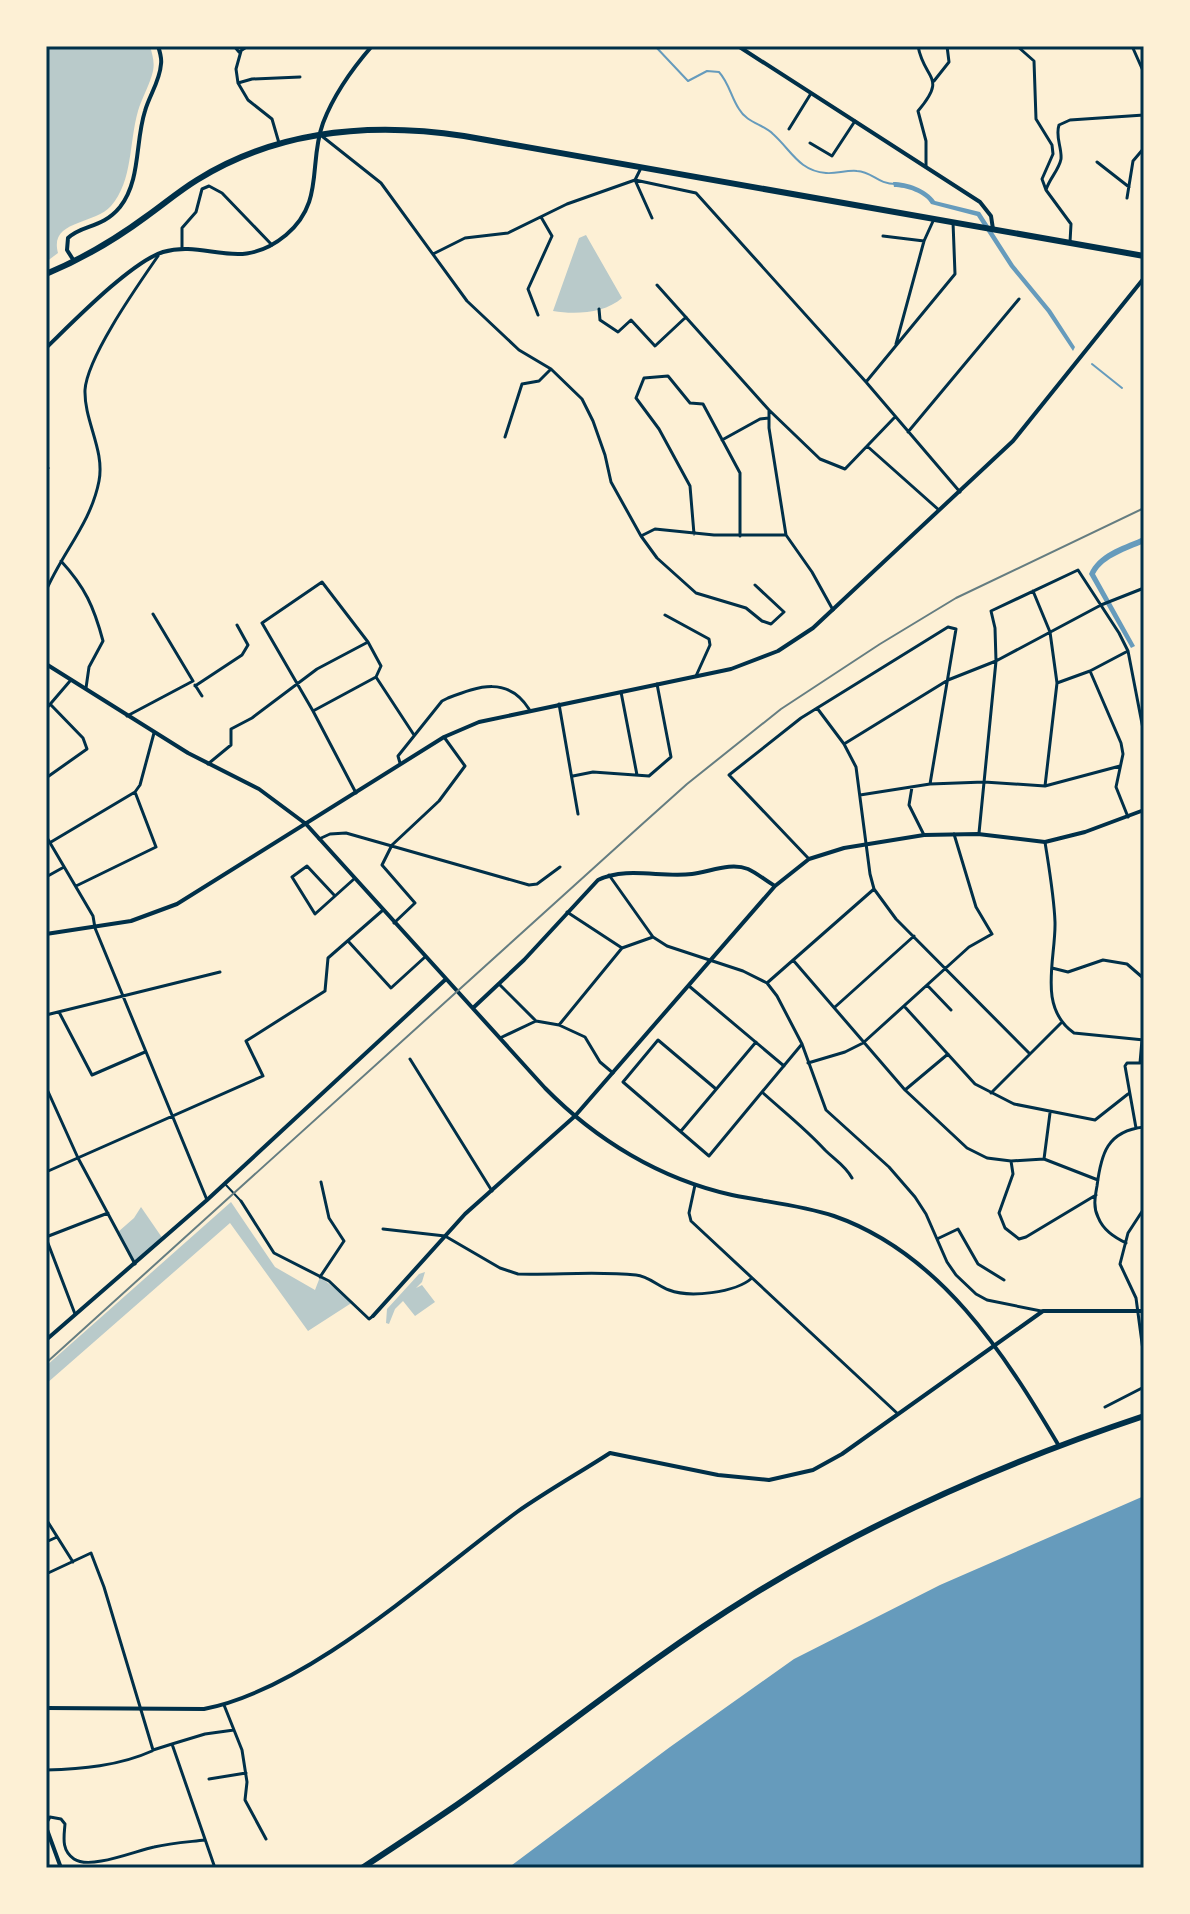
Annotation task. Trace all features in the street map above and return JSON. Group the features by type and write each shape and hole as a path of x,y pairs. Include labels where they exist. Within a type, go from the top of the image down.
{"highway":[{"path":"46,274 126,231 199,178 240,158 320,134 384,128 424,130 1144,256"},
{"path":"362,1868 459,1803 645,1666 751,1596 901,1513 965,1483 1144,1416"}],"street":[{"path":"158,46 161,55"},
{"path":"74,261 67,250 68,238 75,232 105,221 127,196 144,113 160,74 165,46"},
{"path":"234,46 241,51"},
{"path":"248,46 241,51 236,69 238,83 248,100 272,119 279,144"},
{"path":"46,348 103,295 160,253 182,250 239,255 272,245 296,225 311,198 320,134 337,94 372,46"},
{"path":"738,46 987,208 993,229"},
{"path":"918,46 919,55 934,81"},
{"path":"926,167 926,141 918,111 931,96 934,81 949,62 947,46"},
{"path":"1017,46 1034,61 1036,119 1052,145 1051,164 1042,179 1046,190 1071,224 1070,242"},
{"path":"1132,46 1144,73"},
{"path":"238,83 252,79 300,77"},
{"path":"789,129 811,93"},
{"path":"1046,190 1061,161 1057,133 1059,125 1070,120 1144,115"},
{"path":"810,143 832,156 855,121"},
{"path":"320,134 381,183 467,301 499,333 519,350 551,369 582,399 605,455 611,482 657,558 696,593 746,608 771,624 784,612 755,585"},
{"path":"1127,198 1133,161 1144,148"},
{"path":"1097,162 1129,187"},
{"path":"635,180 641,168"},
{"path":"433,254 465,238 508,233 541,216 635,180 696,193 960,492"},
{"path":"635,180 652,218"},
{"path":"182,250 182,228 196,212 202,189 209,186 222,193 272,245"},
{"path":"538,315 528,289 552,236 541,216"},
{"path":"896,345 924,241 934,219"},
{"path":"866,382 955,274 953,222"},
{"path":"883,236 924,241"},
{"path":"46,591 90,514 100,478 100,463 85,389 90,372 109,333 160,253"},
{"path":"46,934 131,921 177,904 444,737 479,722 747,664 778,651 813,628 833,610 1027,426 1144,278"},
{"path":"657,285 769,410 820,459 845,469 895,417"},
{"path":"908,432 1019,299"},
{"path":"599,309 600,320 618,332 631,320 655,346 686,317"},
{"path":"505,437 522,384 539,381 551,369"},
{"path":"694,534 690,486 659,429 636,398 644,378 668,376 690,403 703,404 740,473 740,536"},
{"path":"769,410 786,535 833,610"},
{"path":"722,440 760,419 769,418"},
{"path":"867,446 939,511"},
{"path":"641,536 655,529 694,534 786,535"},
{"path":"61,561 80,582 95,610 103,641 89,667 85,691"},
{"path":"978,834 996,661 991,611 1078,570 1128,651 1144,734"},
{"path":"313,711 376,677 381,666 368,642 322,582 262,623 356,793"},
{"path":"844,744 948,680 996,661 1101,605 1144,588"},
{"path":"1033,591 1050,632 1057,683 1045,786"},
{"path":"153,614 202,696"},
{"path":"665,615 709,639 710,645 696,676"},
{"path":"127,716 194,684 242,655 248,645 237,625"},
{"path":"809,859 729,775 817,708 948,627 956,629 930,784"},
{"path":"208,764 231,745 231,729 252,718 317,669 368,642"},
{"path":"1057,683 1090,671 1128,651"},
{"path":"46,664 154,733 259,789 306,824 545,1088 595,1133 633,1157 695,1185 814,1210 874,1234 928,1271 965,1308 1059,1446"},
{"path":"1090,671 1121,743 1123,754 1116,787 1128,817"},
{"path":"376,677 414,735"},
{"path":"46,709 70,681"},
{"path":"573,776 593,772 649,776 671,757 657,684"},
{"path":"400,765 398,756 442,701 488,685 500,687 524,701 529,709"},
{"path":"621,691 637,775"},
{"path":"559,704 578,814"},
{"path":"46,778 87,749 83,738 51,705"},
{"path":"817,708 844,744 856,767 874,889 896,919 1030,1054"},
{"path":"50,843 135,792 140,785 154,733"},
{"path":"394,923 415,903 382,865 392,845 439,801 465,766 444,737"},
{"path":"860,795 930,784 984,782 1045,786 1120,766"},
{"path":"912,787 909,805 924,835"},
{"path":"76,886 156,847 135,792"},
{"path":"241,1201 274,1253 329,1281 369,1319 445,1236 575,1116 775,886 809,859 820,853 924,835 978,834 1045,842 1143,812"},
{"path":"319,839 338,832 529,885 537,884 560,867"},
{"path":"808,1063 863,1043 969,947 992,934 976,907 954,834"},
{"path":"46,836 93,916 95,928 207,1200"},
{"path":"1045,842 1055,920 1052,997 1062,1022 1074,1033 1143,1040 1140,1063 1127,1063 1125,1066 1136,1128"},
{"path":"46,877 64,866"},
{"path":"335,896 307,866 292,877 315,914 354,879"},
{"path":"473,1008 598,880 609,875 668,876 727,867 748,869 775,886"},
{"path":"609,875 653,937 667,946 712,959 767,983 802,1044 826,1110 902,1181 926,1214 956,1275 976,1294 987,1300 1043,1311 1141,1311"},
{"path":"767,983 874,889"},
{"path":"46,1172 263,1076 246,1041 325,991 328,958 383,910"},
{"path":"567,912 622,948"},
{"path":"835,1007 914,936"},
{"path":"559,1025 622,948 653,937"},
{"path":"348,941 391,988 425,957"},
{"path":"793,960 905,1090 967,1148 987,1158 1011,1161 1044,1159 1098,1180"},
{"path":"1052,968 1068,972 1103,960 1127,964 1142,977"},
{"path":"46,1015 220,972"},
{"path":"46,1340 207,1200 446,979"},
{"path":"499,984 536,1021 559,1025 585,1037 600,1062 613,1073"},
{"path":"927,985 951,1010"},
{"path":"689,986 785,1067"},
{"path":"904,1006 975,1084 1014,1104 1095,1120 1128,1094"},
{"path":"59,1012 92,1075 146,1052"},
{"path":"500,1038 536,1021"},
{"path":"991,1093 1062,1022"},
{"path":"716,1089 658,1040 623,1082 709,1156 802,1044"},
{"path":"681,1131 756,1042"},
{"path":"905,1090 948,1054"},
{"path":"410,1059 492,1191"},
{"path":"46,1087 78,1158 135,1264"},
{"path":"762,1092 828,1154 839,1160 852,1178"},
{"path":"1044,1159 1050,1113"},
{"path":"1126,1243 1102,1225 1097,1215 1098,1180 1103,1150 1124,1132 1144,1127"},
{"path":"1011,1161 1013,1174 999,1213 1005,1228 1019,1239 1096,1195"},
{"path":"1144,1174 1143,1210 1128,1233 1120,1264 1141,1311 1144,1358"},
{"path":"320,1277 344,1241 329,1218 321,1182"},
{"path":"695,1185 689,1213 691,1221 899,1414"},
{"path":"75,1314 46,1237 108,1213"},
{"path":"383,1229 445,1236 500,1268 518,1274 640,1275 671,1291 693,1294 718,1292 752,1278"},
{"path":"937,1239 958,1229 978,1264 1004,1280"},
{"path":"46,1708 204,1709 224,1705 287,1676 332,1649 520,1510 610,1453 718,1475 769,1480 813,1470 842,1454 1043,1311"},
{"path":"1105,1407 1144,1387"},
{"path":"46,1519 73,1562"},
{"path":"46,1542 57,1537"},
{"path":"46,1574 91,1553 153,1750"},
{"path":"224,1705 242,1750 246,1773 245,1800 266,1839"},
{"path":"46,1770 78,1769 135,1759 153,1750 205,1734 234,1730"},
{"path":"172,1744 215,1868"},
{"path":"209,1779 246,1773"},
{"path":"61,1868 46,1825 50,1817 61,1819 65,1824 63,1839 68,1853 82,1863 154,1847 205,1840"}],"lane":[{"path":"224,1183 241,1201"}],"shaded area":[{"path":"46,46 150,46 154,64 138,111 127,173 118,196 103,212 60,234 58,253 46,262"},
{"path":"586,235 622,298 590,312 553,311 579,238"},
{"path":"231,1202 275,1267 315,1290 320,1277 353,1302 308,1331 230,1223 46,1384 46,1366"},
{"path":"141,1207 163,1239 135,1264 118,1232"},
{"path":"425,1272 416,1288 422,1285 435,1302 415,1316 403,1301 395,1309 389,1324 386,1323 387,1309 419,1274"}],"water":[{"path":"893,182 916,187 935,201 980,212 1014,265 1051,310 1075,347 1073,351 1047,312 1010,267 977,216 931,204 915,191 894,187"},
{"path":"1144,506 1144,543 1110,559 1095,574 1135,646 1131,648 1089,574 1104,556 1141,538"},
{"path":"1144,1496 1144,1868 508,1868 794,1659 940,1585"}],"waterway":[{"path":"655,46 688,81 707,71 719,72 742,114 769,131 802,164 826,173 862,172 896,184"},
{"path":"1092,364 1122,388"}],"railway":[{"path":"46,1363 687,784 781,709 956,598 1144,508"}]}
